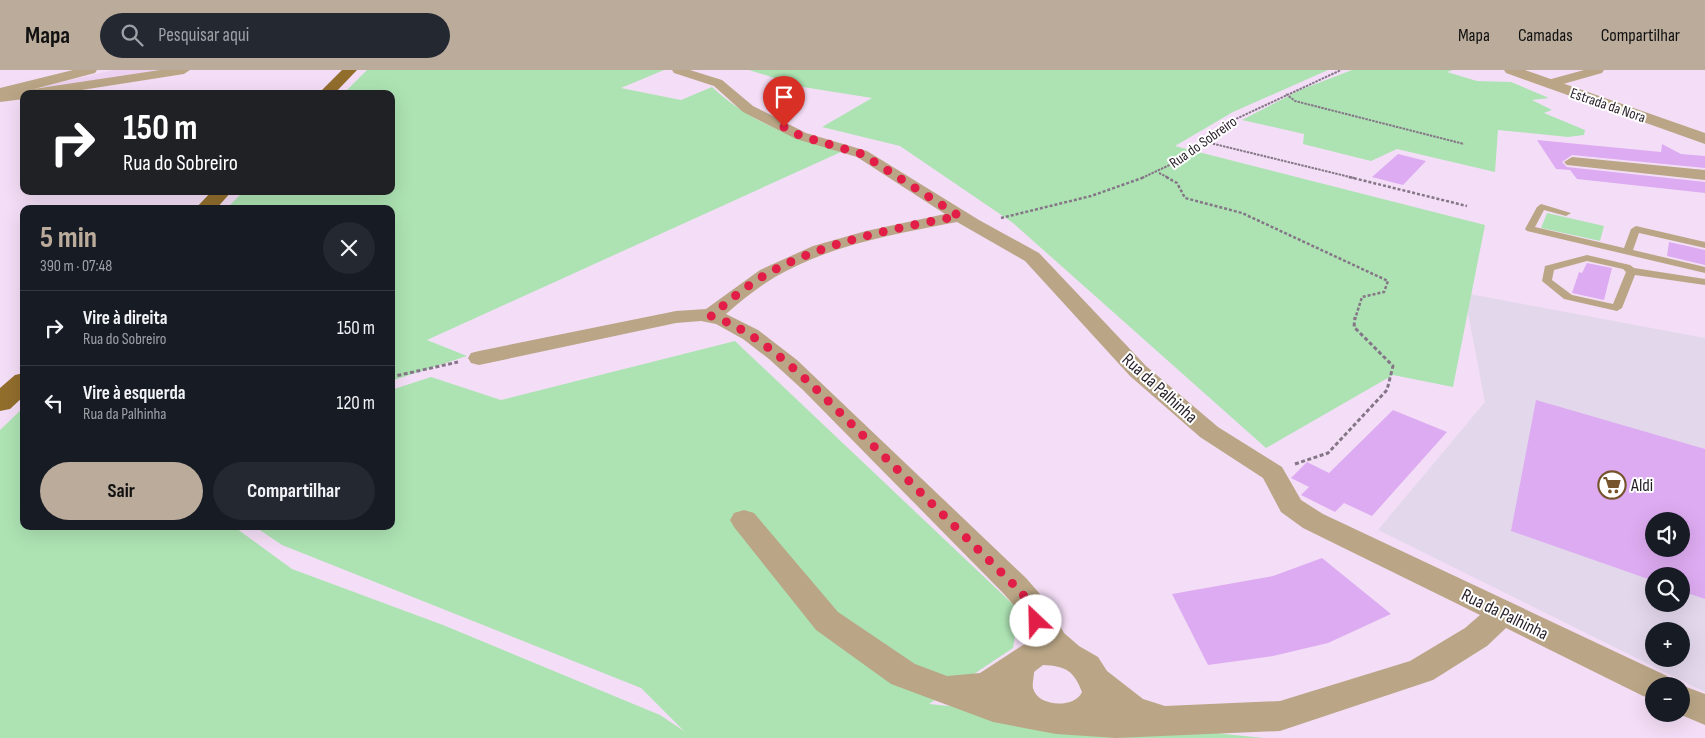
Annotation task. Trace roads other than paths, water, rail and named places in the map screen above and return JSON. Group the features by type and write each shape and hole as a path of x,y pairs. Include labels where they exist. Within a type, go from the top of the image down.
{"main road":[{"path":"329,90 350,70"},
{"path":"209,205 219,195"},
{"path":"0,404 20,385"}],"street":[{"path":"0,93 90,70"},
{"path":"55,90 184,70"},
{"name":"Rua da Palhinha","path":"678,70 718,84 748,109 801,136 869,158 966,220 1032,257 1138,371 1209,432 1273,473 1291,506 1313,521 1645,681"},
{"name":"Estrada da Nora","path":"1511,70 1705,139"},
{"path":"1549,84 1598,70"},
{"path":"0,98 20,96"},
{"path":"1572,162 1705,175"},
{"path":"711,316 742,290 775,269 816,251 906,226 966,220"},
{"path":"478,358 622,327 697,314 727,321 791,366 1035,608 1052,642 1067,655 1080,661 1096,681 1133,711 1166,721"},
{"path":"744,520 827,621 903,674 993,708 1049,718 1116,724 1280,716 1420,671 1476,637 1503,613"},
{"path":"1035,608 1037,633 1021,664 1015,684 1023,701 1049,718 1080,717 1094,706 1098,695 1096,681"},
{"path":"942,690 986,686 1043,652 1067,655"},
{"path":"1690,703 1705,710"}],"lane":[{"path":"1566,213 1541,208 1530,228 1705,270"},
{"path":"1628,252 1636,229 1705,245"},
{"path":"1631,271 1617,308 1568,296 1547,281 1550,268 1587,258 1626,267 1631,271 1705,282"}],"place":[{"name":"Aldi","path":"1612,485"}]}
